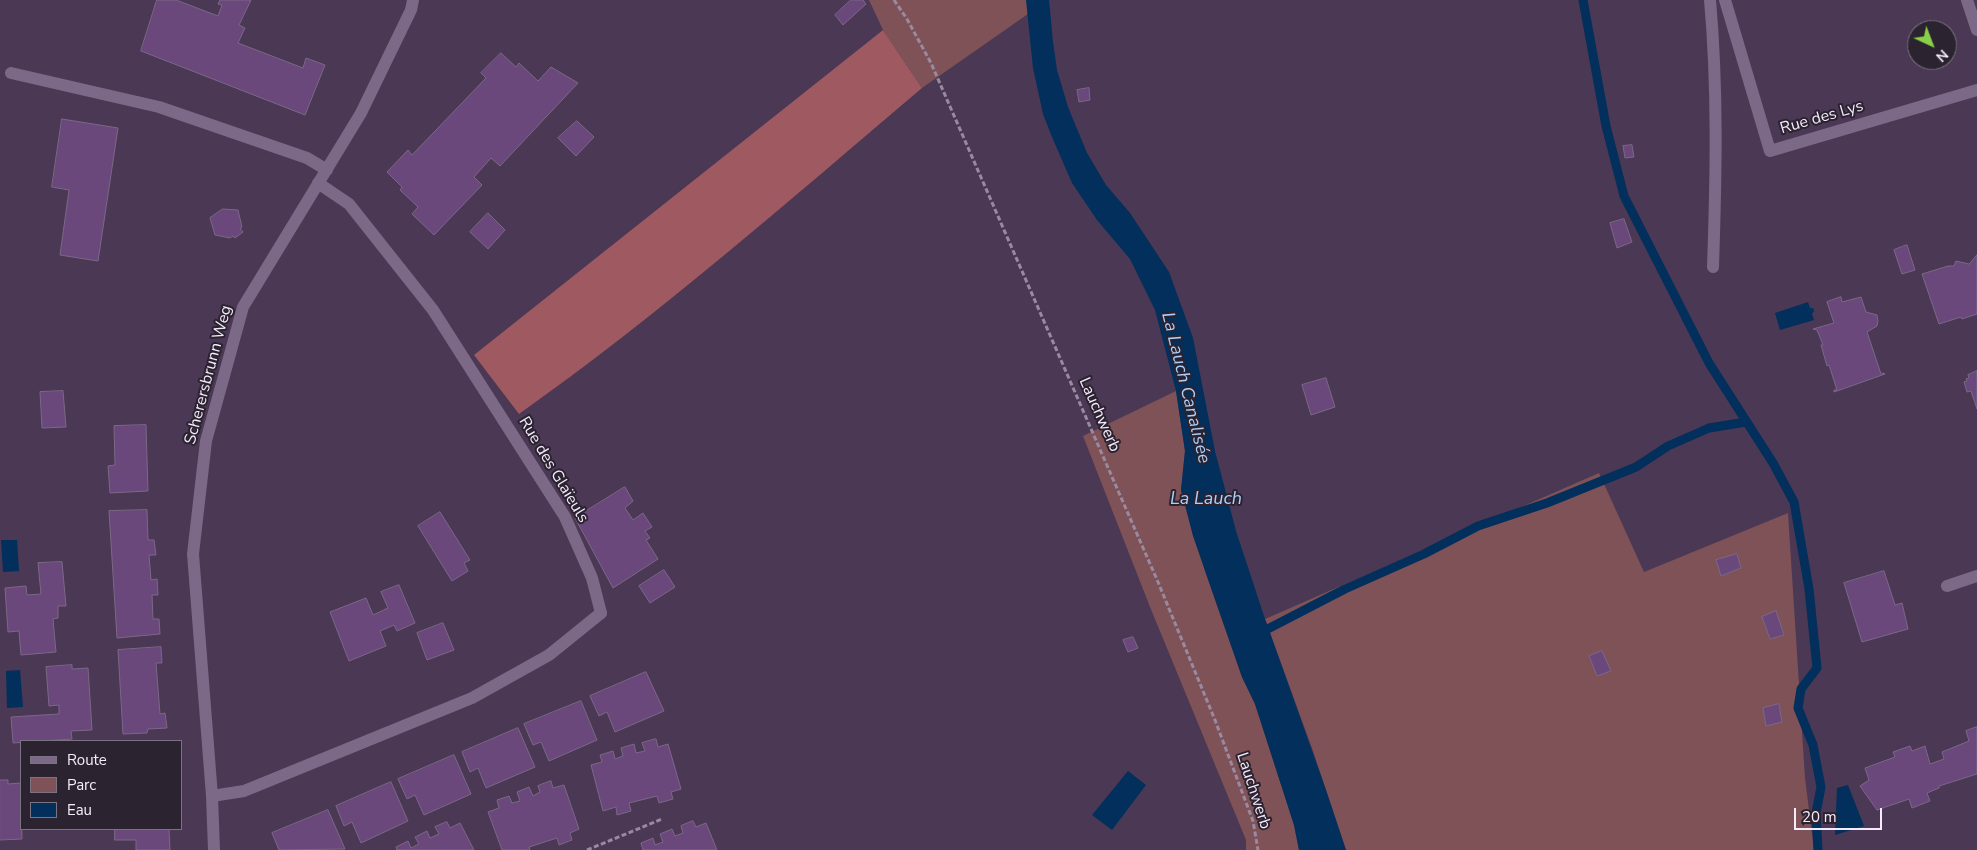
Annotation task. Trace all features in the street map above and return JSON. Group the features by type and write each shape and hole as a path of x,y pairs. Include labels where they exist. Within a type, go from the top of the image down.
{"street":[{"name":"Scherersbrunn Weg","path":"214,850 212,796 193,554 206,441 243,307 361,113 413,0"},
{"path":"1710,0 1715,61 1716,203 1713,267"},
{"name":"Rue des Lys","path":"1725,0 1770,151 1977,90"},
{"path":"1967,0 1977,30"},
{"path":"11,73 159,107 307,158 327,170"},
{"name":"Rue des Glaïeuls","path":"212,796 244,791 472,698 549,655 601,612 592,578 565,517 433,310 349,204 318,183"},
{"path":"1947,586 1977,576"}],"path":[{"name":"Lauchwerb","path":"894,0 907,19 931,63 1158,582 1216,720 1253,820 1258,850"},
{"path":"587,850 662,819"}],"green space":[{"path":"869,0 1048,0 922,88 883,30"},
{"path":"1176,391 1185,451 1181,490 1205,571 1242,677 1255,704 1294,825 1299,850 1246,850 1246,840 1150,607 1083,436"},
{"path":"1599,473 1644,572 1788,513 1805,778 1814,850 1346,850 1313,751 1265,619"}],"shaded area":[{"path":"883,30 922,88 674,296 623,337 519,414 474,355"}],"water":[{"name":"La Lauch","path":"1026,0 1049,0 1057,70 1068,107 1087,153 1106,185 1130,213 1169,272 1193,338 1215,451 1236,531 1346,850 1299,850 1294,825 1255,704 1242,677 1193,536 1181,490 1185,451 1176,391 1155,310 1130,259 1097,220 1072,183 1052,137 1043,114 1033,68"},
{"path":"1808,302 1810,308 1813,308 1814,311 1812,314 1814,320 1780,330 1775,313"},
{"path":"1,540 17,540 19,571 3,572"},
{"path":"20,670 23,707 7,708 6,671"},
{"path":"1128,771 1146,785 1112,830 1092,815"},
{"path":"1848,785 1864,826 1835,835 1837,788"}],"building":[{"path":"157,0 176,0 218,16 222,5 218,4 220,0 251,0 239,25 245,28 238,43 303,68 306,58 325,65 305,115 141,51"},
{"path":"851,0 863,0 866,4 843,25 835,15"},
{"path":"501,53 516,67 519,63 538,81 551,67 578,83 500,166 491,158 474,177 482,185 434,235 412,214 418,207 400,190 402,187 387,172 408,150 412,155 486,78 481,73"},
{"path":"1089,88 1090,100 1079,102 1077,90"},
{"path":"62,119 118,128 98,261 60,255 69,190 52,187"},
{"path":"577,121 594,137 576,156 558,138"},
{"path":"1632,145 1634,157 1625,158 1623,146"},
{"path":"223,209 238,210 242,227 240,228 243,232 235,238 233,236 230,238 215,235 210,218"},
{"path":"488,213 505,230 488,249 470,232"},
{"path":"1624,219 1632,242 1617,248 1610,223"},
{"path":"1907,245 1915,270 1902,274 1894,250"},
{"path":"1977,255 1977,314 1939,324 1922,274 1954,266 1956,261 1969,264"},
{"path":"1841,297 1842,302 1861,297 1866,312 1877,315 1877,326 1867,332 1881,374 1885,374 1834,392 1834,390 1837,390 1829,365 1827,366 1821,345 1823,345 1817,330 1813,329 1834,323 1827,302"},
{"path":"1977,371 1977,409 1971,391 1967,392 1964,382 1969,378 1968,375"},
{"path":"1326,378 1335,407 1311,415 1302,385"},
{"path":"63,391 66,427 42,428 40,392"},
{"path":"146,425 148,491 110,493 108,466 115,465 114,426"},
{"path":"625,487 633,501 625,508 633,520 643,513 652,527 645,531 650,538 646,540 658,559 613,588 575,518"},
{"path":"147,510 148,540 154,540 156,555 149,555 151,580 157,579 158,595 152,595 153,619 159,619 160,634 117,638 109,511"},
{"path":"440,512 470,560 464,563 468,571 452,581 418,526"},
{"path":"1737,554 1741,568 1721,576 1716,560"},
{"path":"62,562 66,606 58,606 58,618 53,619 56,652 21,655 19,631 8,632 5,588 26,586 27,595 41,594 38,563"},
{"path":"664,570 675,587 650,603 639,586"},
{"path":"1884,571 1895,605 1902,603 1908,629 1862,642 1844,583"},
{"path":"399,585 415,623 397,631 394,625 380,631 386,646 349,661 330,612 366,598 373,615 388,608 381,592"},
{"path":"1776,611 1784,635 1770,639 1762,617"},
{"path":"443,623 454,650 427,660 417,633"},
{"path":"1133,637 1138,648 1128,652 1123,640"},
{"path":"161,647 162,663 156,663 160,714 165,713 167,728 148,729 147,733 123,734 118,650"},
{"path":"1602,651 1611,671 1597,676 1589,656"},
{"path":"72,665 72,669 88,668 92,730 71,731 72,739 20,740 20,743 13,743 11,717 59,714 59,705 49,706 46,667"},
{"path":"646,672 664,711 615,732 607,712 599,716 590,696"},
{"path":"581,701 597,740 549,761 541,742 533,745 524,724"},
{"path":"1779,704 1782,722 1766,726 1763,708"},
{"path":"1977,727 1977,774 1939,786 1939,788 1927,793 1930,801 1912,808 1909,799 1877,810 1860,786 1869,780 1865,768 1895,757 1893,752 1910,746 1912,751 1925,746 1930,764 1944,759 1942,752 1969,741 1966,731"},
{"path":"518,728 535,767 486,788 478,768 470,772 462,752"},
{"path":"656,739 658,747 668,744 681,789 671,792 673,799 659,803 657,796 629,803 631,811 617,815 616,807 603,811 591,765 602,762 600,755 613,751 615,759 623,756 621,748 634,744 636,753 645,751 642,743"},
{"path":"454,755 471,794 424,815 415,795 407,799 398,779"},
{"path":"0,780 8,780 8,784 20,783 20,830 22,830 22,839 0,840"},
{"path":"551,781 553,788 564,785 579,829 570,833 572,840 559,845 557,838 529,847 530,850 502,850 488,812 499,808 497,800 509,796 512,803 520,801 517,792 529,787 533,796 540,792 538,786"},
{"path":"391,782 408,821 361,843 352,822 344,826 336,806"},
{"path":"328,810 345,849 279,850 272,833"},
{"path":"693,821 696,827 706,823 717,850 643,850 641,843 653,838 655,845 663,842 660,834 672,829 675,836 683,833 681,826"},
{"path":"447,822 450,828 460,823 474,850 397,850 396,847 408,841 411,848 419,844 415,837 427,831 430,838 439,834 435,827"},
{"path":"115,830 169,830 170,850 136,850 136,840 115,840"}],"waterway":[{"path":"1583,0 1606,126 1624,196 1709,363 1773,463 1794,502 1809,589 1817,668 1801,689 1798,708 1813,745 1821,787 1816,813 1818,850"},
{"path":"1258,634 1345,589 1424,554 1478,526 1547,503 1636,467 1668,446 1709,428 1746,422"}],"water label":[{"name":"La Lauch Canalisée","path":"1185,388"}]}
